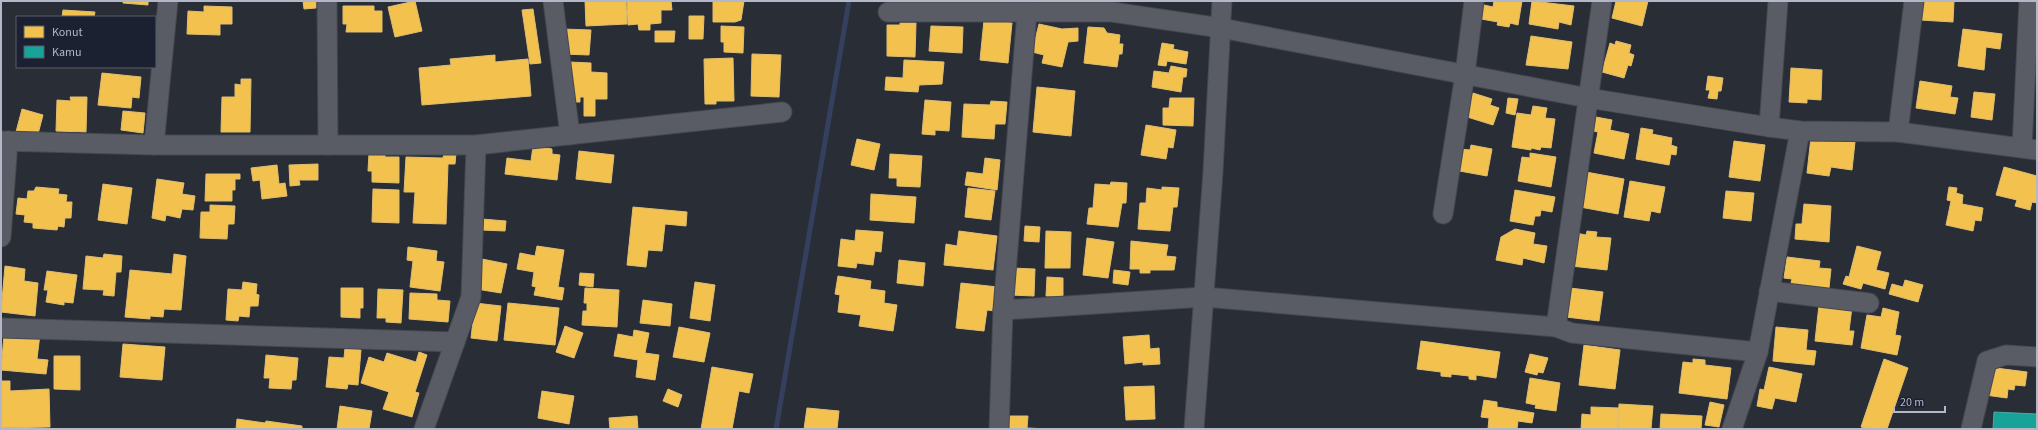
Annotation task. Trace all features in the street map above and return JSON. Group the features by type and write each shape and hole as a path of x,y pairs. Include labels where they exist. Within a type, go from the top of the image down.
{"street":[{"path":"154,145 168,1"},
{"path":"327,1 328,145"},
{"path":"553,1 570,135"},
{"path":"1194,429 1213,172 1222,1"},
{"path":"1443,214 1465,74 1474,1"},
{"path":"1556,327 1602,1"},
{"path":"1769,127 1778,1"},
{"path":"1898,132 1914,1"},
{"path":"888,12 1112,12 1221,28 1588,98 1769,127 1800,131 1898,132 2030,149 2029,1"},
{"path":"999,429 1003,310 1027,12"},
{"path":"1,237 5,141 154,145 476,145 782,112"},
{"path":"1732,429 1758,352 1800,131"},
{"path":"424,429 471,297 476,145"},
{"path":"1769,291 1869,304"},
{"path":"1003,310 1204,297 1556,327 1572,333 1758,352"},
{"path":"1,328 455,342"},
{"path":"1971,429 1987,360 2006,355 2037,357"}],"building: Konut":[{"path":"123,1 148,1 148,5 123,3"},
{"path":"303,1 316,1 316,8 304,9"},
{"path":"415,1 422,31 395,37 388,7"},
{"path":"585,1 626,1 627,24 586,26"},
{"path":"627,1 671,1 672,10 661,10 661,23 650,24 650,30 639,30 638,24 628,25"},
{"path":"713,1 744,1 741,20 735,22 713,22"},
{"path":"1494,1 1522,1 1518,25 1510,23 1509,27 1497,25 1498,22 1481,19 1484,5 1493,7"},
{"path":"1532,1 1574,6 1571,25 1559,22 1558,29 1529,24"},
{"path":"1616,1 1648,1 1642,26 1612,18"},
{"path":"1922,1 1954,1 1953,22 1920,20"},
{"path":"204,6 232,7 232,24 220,24 220,35 187,34 188,11 204,12"},
{"path":"343,6 374,6 374,11 382,11 382,32 346,32 347,24 343,24"},
{"path":"533,9 541,63 530,64 522,10"},
{"path":"63,10 95,12 94,16 62,16"},
{"path":"689,16 704,16 703,39 689,39"},
{"path":"984,20 1012,23 1008,63 980,60"},
{"path":"900,23 916,23 915,57 887,56 887,25 900,25"},
{"path":"1039,24 1062,29 1078,28 1078,41 1068,42 1062,67 1042,63 1044,55 1032,52"},
{"path":"721,26 744,27 743,53 724,52 724,42 721,42"},
{"path":"931,26 963,27 962,53 929,51"},
{"path":"1088,27 1104,28 1107,33 1120,35 1119,44 1123,44 1122,54 1119,54 1117,67 1084,63"},
{"path":"563,29 591,30 589,55 562,54"},
{"path":"1963,29 2002,34 2000,49 1986,47 1984,70 1958,66"},
{"path":"655,31 675,31 674,42 655,42"},
{"path":"1531,36 1572,42 1568,69 1526,65"},
{"path":"1616,41 1631,45 1629,53 1634,55 1631,66 1628,65 1624,78 1602,72 1610,43 1615,45"},
{"path":"1162,43 1174,45 1173,49 1188,52 1186,64 1167,61 1166,66 1158,65"},
{"path":"752,54 781,55 779,97 751,96"},
{"path":"495,55 495,62 528,59 531,96 422,105 419,68 451,65 450,59"},
{"path":"733,58 734,101 716,101 716,104 705,104 704,59"},
{"path":"904,60 944,62 942,84 919,85 918,92 885,90 886,77 903,78"},
{"path":"570,62 591,63 591,72 607,73 607,99 595,99 595,116 584,116 584,97 580,97 580,102 571,102"},
{"path":"1171,66 1187,69 1186,77 1183,77 1181,92 1152,87 1154,71 1169,73"},
{"path":"1791,68 1822,70 1821,100 1807,99 1807,103 1789,102"},
{"path":"102,73 141,77 139,98 132,97 131,108 98,105"},
{"path":"1708,76 1723,78 1721,91 1718,91 1717,99 1708,98 1710,90 1706,90"},
{"path":"241,79 251,79 250,132 221,132 222,97 235,97 235,84 241,85"},
{"path":"1920,81 1952,86 1950,97 1958,98 1955,114 1916,108"},
{"path":"1037,87 1075,91 1071,136 1033,132"},
{"path":"1974,92 1995,94 1992,120 1971,117"},
{"path":"1473,93 1492,99 1490,105 1499,108 1493,125 1464,116"},
{"path":"70,97 87,97 86,132 56,131 57,100 71,101"},
{"path":"1170,98 1194,98 1193,126 1163,125 1163,108 1169,108"},
{"path":"1508,98 1518,99 1515,115 1506,113"},
{"path":"925,100 951,102 949,131 935,130 935,135 922,134"},
{"path":"991,101 1007,102 1005,124 995,124 994,139 962,137 964,104 990,105"},
{"path":"1533,106 1547,108 1545,118 1555,119 1551,148 1541,147 1540,150 1531,148 1531,150 1512,147 1517,113 1531,115"},
{"path":"22,109 43,115 38,134 26,131 25,135 16,132"},
{"path":"123,111 145,113 143,133 121,130"},
{"path":"1596,117 1612,120 1610,130 1629,134 1624,159 1594,153 1598,132 1593,131"},
{"path":"1146,125 1176,130 1173,148 1168,147 1166,159 1141,155"},
{"path":"1641,128 1653,130 1652,134 1672,138 1671,145 1677,147 1676,155 1671,154 1669,165 1636,159"},
{"path":"1811,137 1855,142 1852,170 1831,167 1829,176 1807,173"},
{"path":"857,139 880,144 874,170 851,165"},
{"path":"1734,141 1765,145 1760,181 1729,177"},
{"path":"1471,145 1492,149 1487,176 1454,170 1461,149 1470,150"},
{"path":"533,146 552,149 552,154 560,155 557,180 505,174 507,158 531,161"},
{"path":"579,151 614,155 611,183 576,179"},
{"path":"369,153 385,153 385,157 399,157 399,183 372,182 372,171 368,171"},
{"path":"444,153 456,153 455,164 448,164 446,224 413,223 415,192 404,192 406,157 443,158"},
{"path":"1530,153 1556,157 1551,187 1518,181 1522,157 1530,158"},
{"path":"890,154 922,156 920,187 897,186 897,178 889,178"},
{"path":"985,158 1000,160 997,190 965,185 967,172 983,174"},
{"path":"318,164 318,180 299,180 300,185 290,186 289,165"},
{"path":"277,165 279,184 285,183 287,196 262,199 260,180 253,181 251,168"},
{"path":"2004,167 2037,176 2037,203 2032,202 2030,210 2015,206 2017,200 1996,195"},
{"path":"1586,172 1624,179 1618,214 1580,207"},
{"path":"206,174 240,174 240,179 235,179 235,190 232,190 232,201 205,201"},
{"path":"157,179 184,183 182,194 195,196 193,210 182,209 180,218 166,215 165,221 152,218"},
{"path":"1630,181 1665,187 1660,213 1651,211 1649,221 1624,217"},
{"path":"1111,182 1127,183 1126,203 1122,203 1118,227 1087,224 1089,208 1093,208 1095,184 1110,185"},
{"path":"103,184 132,188 127,224 98,220"},
{"path":"36,187 59,189 58,194 67,195 66,202 72,202 71,218 65,218 64,227 58,226 57,230 33,228 33,223 24,222 25,215 16,214 18,198 27,199 28,191 34,191"},
{"path":"1162,187 1179,188 1177,207 1173,207 1170,231 1138,229 1140,203 1146,203 1147,188 1162,190"},
{"path":"1949,187 1957,188 1956,193 1963,195 1962,204 1983,208 1981,221 1975,220 1973,231 1946,225 1951,201 1947,200"},
{"path":"968,188 995,191 991,220 965,217"},
{"path":"373,189 399,190 399,223 372,222"},
{"path":"1515,190 1555,197 1552,212 1541,210 1540,216 1535,216 1533,225 1510,221"},
{"path":"1726,191 1754,193 1751,221 1723,218"},
{"path":"871,194 916,197 914,223 870,220"},
{"path":"1804,204 1831,206 1829,242 1795,239 1796,224 1802,224"},
{"path":"210,205 235,206 234,224 228,224 227,239 200,238 201,212 210,212"},
{"path":"633,207 687,212 686,226 665,224 662,251 648,250 646,267 627,265"},
{"path":"482,219 506,221 505,231 481,230"},
{"path":"1025,226 1040,227 1039,242 1024,241"},
{"path":"1515,229 1535,233 1533,244 1547,246 1544,263 1523,258 1522,265 1496,260 1501,237"},
{"path":"856,230 883,232 881,252 875,251 873,265 857,263 856,268 838,266 841,239 855,241"},
{"path":"959,231 997,236 993,270 944,265 946,244 957,246"},
{"path":"1046,231 1071,232 1070,268 1045,268"},
{"path":"1587,231 1597,232 1596,237 1611,238 1607,270 1571,266 1576,233 1586,235"},
{"path":"1087,238 1114,242 1108,278 1083,275"},
{"path":"1131,241 1168,245 1166,256 1176,257 1174,270 1150,270 1150,273 1140,273 1140,269 1130,269"},
{"path":"537,246 564,250 558,287 564,288 562,300 534,295 536,287 532,286 534,272 517,269 520,253 535,256"},
{"path":"1857,246 1881,252 1876,270 1889,273 1885,289 1863,283 1861,289 1843,284 1846,276 1849,277"},
{"path":"408,247 437,251 436,261 444,262 440,291 410,287 413,261 407,260"},
{"path":"104,254 122,256 121,272 116,272 114,296 103,295 104,290 83,289 86,256 103,258"},
{"path":"174,254 186,256 181,310 164,309 163,317 150,316 150,319 125,317 130,270 172,274"},
{"path":"1787,257 1820,261 1819,268 1831,269 1829,288 1791,283 1792,279 1784,278"},
{"path":"482,259 507,264 501,293 476,289"},
{"path":"899,260 925,263 923,286 897,283"},
{"path":"5,266 25,269 24,281 38,283 35,316 1,312"},
{"path":"1011,268 1035,269 1034,296 1010,295"},
{"path":"1114,270 1130,272 1128,285 1113,283"},
{"path":"47,271 77,275 73,303 64,302 64,305 46,302 48,290 44,290"},
{"path":"580,273 594,274 593,287 579,285"},
{"path":"838,276 871,281 870,289 885,291 884,303 897,305 893,331 859,326 861,315 838,312 840,295 835,294"},
{"path":"1047,277 1063,278 1063,296 1046,296"},
{"path":"1905,280 1923,285 1918,302 1889,294 1892,284 1903,287"},
{"path":"243,282 257,284 256,294 259,295 258,306 250,306 249,317 239,316 238,321 226,320 228,289 242,290"},
{"path":"695,282 715,285 710,321 690,318"},
{"path":"961,283 998,287 995,311 987,310 984,331 956,328"},
{"path":"341,288 363,288 363,308 360,308 360,318 341,317"},
{"path":"585,288 619,290 617,327 582,325 583,311 587,311 587,303 584,303"},
{"path":"1570,288 1603,292 1599,321 1566,317"},
{"path":"378,289 403,290 401,323 386,322 386,318 377,318"},
{"path":"410,293 437,294 437,300 450,301 448,322 409,319"},
{"path":"643,300 672,304 670,326 640,323"},
{"path":"475,303 501,306 497,341 471,338"},
{"path":"508,303 559,308 555,345 504,340"},
{"path":"1819,305 1852,307 1849,331 1854,331 1852,345 1815,341"},
{"path":"1883,308 1899,312 1895,335 1901,336 1897,355 1861,348 1867,315 1881,317"},
{"path":"565,326 583,333 574,358 556,352"},
{"path":"679,327 710,333 704,362 673,357"},
{"path":"1776,327 1808,330 1806,350 1816,351 1814,365 1773,361"},
{"path":"634,330 649,333 645,353 659,355 655,380 636,377 638,360 614,356 618,334 633,337"},
{"path":"40,334 37,359 48,360 46,374 1,370 4,335"},
{"path":"1149,335 1150,349 1159,348 1160,364 1143,365 1143,362 1125,364 1123,337"},
{"path":"1421,341 1500,352 1496,378 1476,375 1476,380 1469,379 1469,376 1451,374 1451,377 1441,376 1441,372 1417,369"},
{"path":"123,344 165,347 162,380 120,377"},
{"path":"1584,345 1620,350 1615,389 1579,385"},
{"path":"345,348 361,350 358,385 348,384 347,389 326,387 329,357 344,358"},
{"path":"419,352 427,355 415,392 419,393 412,417 383,409 389,392 361,383 369,357 384,362 387,353 416,362"},
{"path":"1530,354 1548,358 1543,373 1538,372 1537,375 1525,372"},
{"path":"266,355 298,358 296,380 292,380 291,389 269,388 270,378 264,378"},
{"path":"54,356 80,356 80,390 54,389"},
{"path":"1693,359 1705,360 1705,365 1731,368 1727,399 1679,393 1683,362 1693,363"},
{"path":"1884,359 1908,368 1887,429 1868,429 1861,427"},
{"path":"712,367 753,374 749,393 739,391 732,429 701,429"},
{"path":"1769,367 1802,374 1796,402 1775,398 1772,409 1757,406 1760,389 1764,390"},
{"path":"1988,367 2027,372 2025,386 2015,385 2014,390 2008,389 2007,398 1985,395"},
{"path":"1530,378 1560,383 1556,411 1535,408 1536,405 1526,403"},
{"path":"1,381 10,381 10,391 49,389 50,427 1,428"},
{"path":"1154,386 1155,419 1126,420 1124,387"},
{"path":"668,389 682,395 678,407 663,401"},
{"path":"542,391 574,396 569,424 538,418"},
{"path":"1484,400 1497,402 1497,407 1534,413 1532,423 1518,421 1517,429 1488,429 1489,418 1481,417"},
{"path":"1710,402 1724,405 1719,427 1705,425"},
{"path":"1619,404 1653,406 1651,429 1618,429"},
{"path":"340,406 372,411 369,429 337,429"},
{"path":"1591,407 1619,408 1618,429 1581,429 1582,414 1591,415"},
{"path":"807,408 839,411 837,429 804,429"},
{"path":"1661,414 1702,416 1701,429 1660,429"},
{"path":"637,416 638,429 610,429 609,418"},
{"path":"1007,416 1028,416 1027,428 1048,429 1006,429"},
{"path":"237,419 302,426 302,429 236,429"}],"building: Kamu":[{"path":"1994,412 2037,414 2037,429 1993,429"}],"waterway":[{"path":"776,429 849,1"}]}
